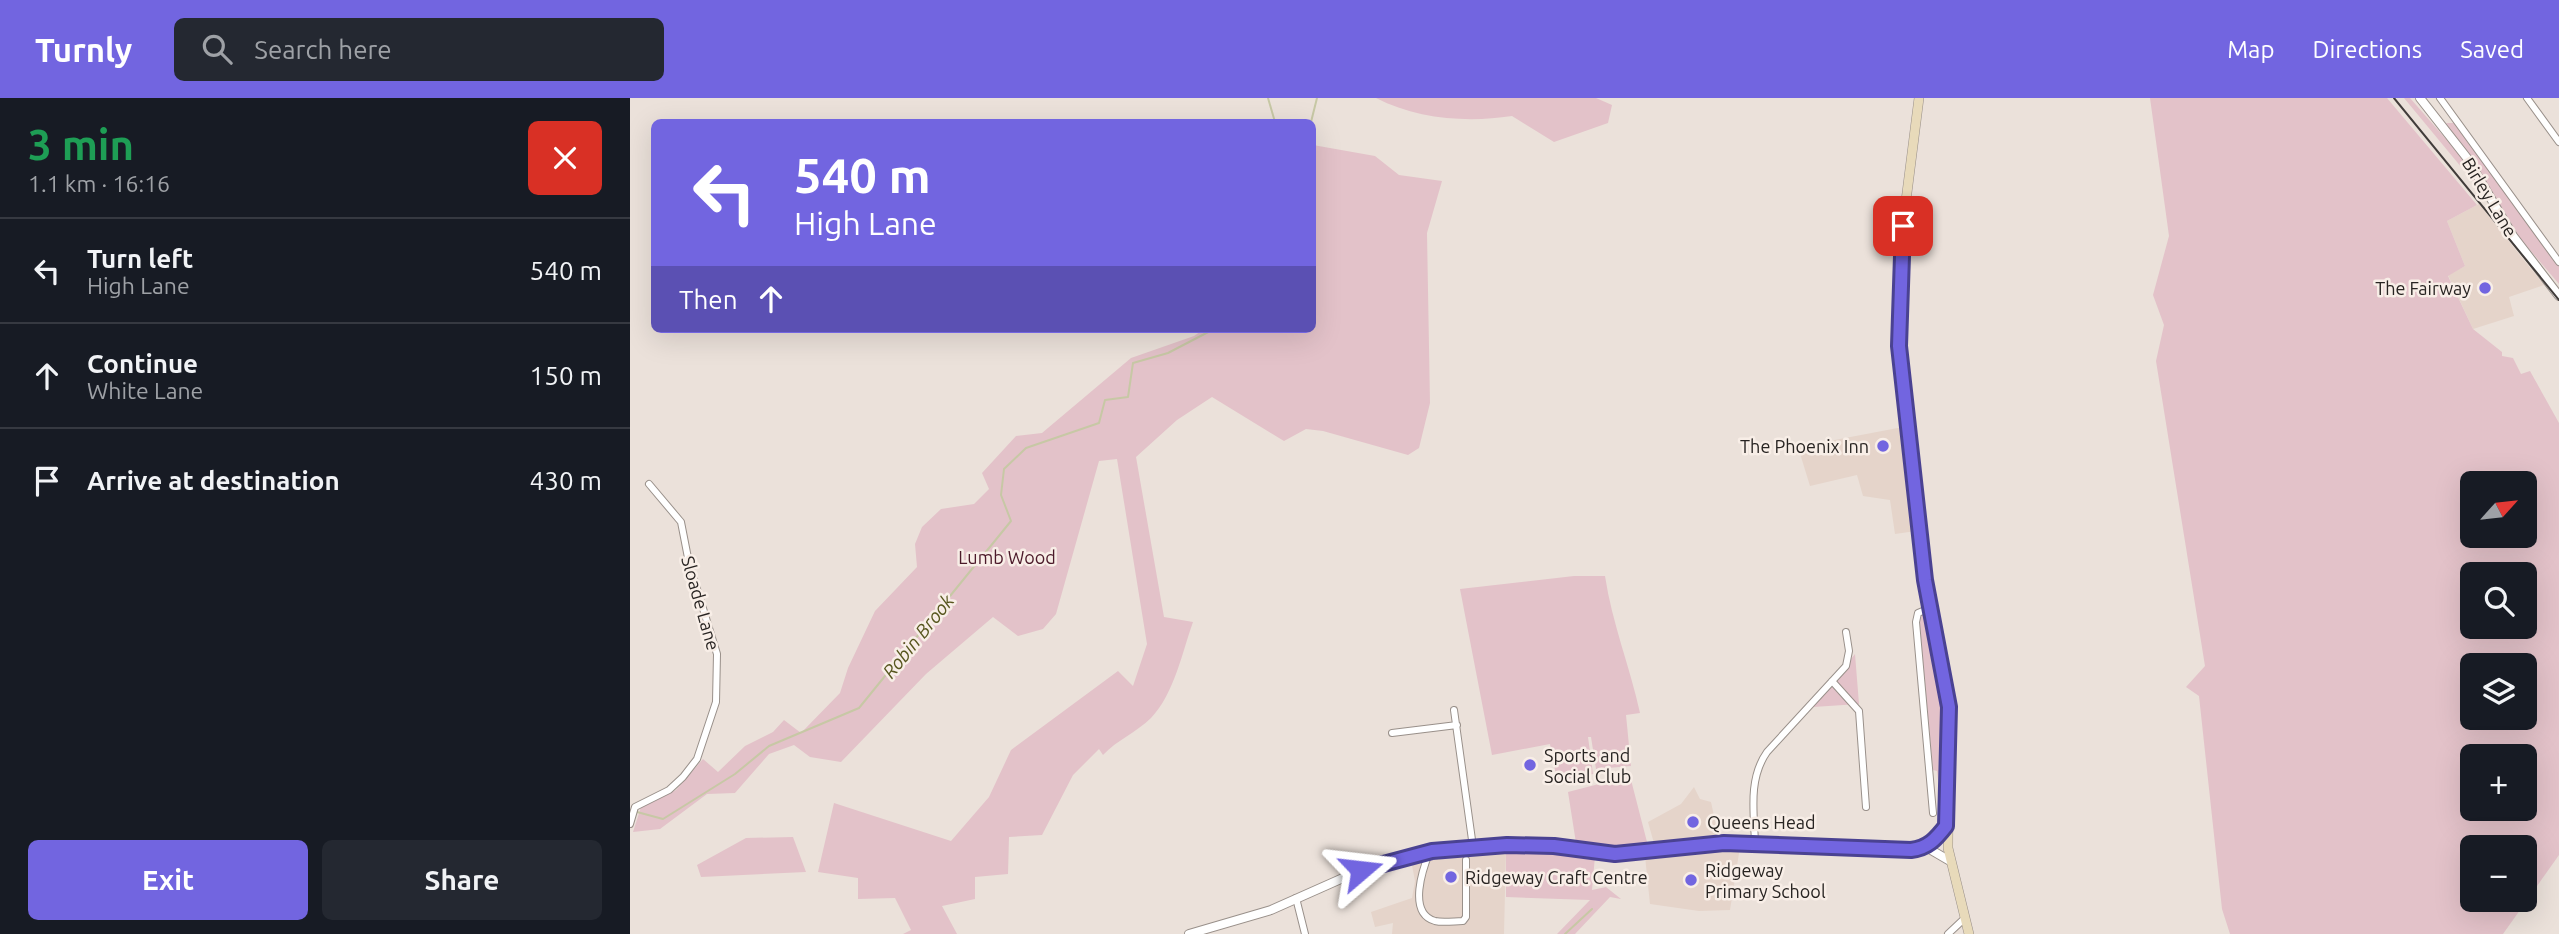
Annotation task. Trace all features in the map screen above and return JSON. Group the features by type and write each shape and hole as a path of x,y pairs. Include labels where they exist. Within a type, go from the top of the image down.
{"main road":[{"path":"1919,98 1900,248 1898,315 1902,381 1930,608 1945,678 1950,763 1946,826 1950,861 1969,934"}],"street":[{"name":"Birley Lane","path":"2420,98 2467,158 2513,236 2558,294"},
{"path":"2440,98 2559,262"},
{"path":"2528,98 2558,141"},
{"name":"Sloade Lane","path":"630,824 633,807 669,790 697,759 716,702 717,654 689,563 681,522 649,484"},
{"path":"1930,608 1918,612 1916,622 1933,813"},
{"path":"1755,843 1754,788 1758,767 1767,752 1849,659 1846,632"},
{"path":"1832,681 1859,711 1866,807"},
{"path":"1454,710 1473,847"},
{"path":"1392,733 1457,725"},
{"path":"1189,934 1246,919 1361,870 1430,851 1536,845 1622,854 1693,845 1755,843 1911,850 1926,847 1946,826"},
{"path":"1926,847 1950,861"},
{"path":"1430,851 1420,874 1419,896 1427,916 1435,921 1463,920"},
{"path":"1463,920 1468,903 1466,860"},
{"path":"1296,898 1305,934"},
{"path":"1948,934 1965,919"},
{"path":"1463,920 1469,928"}],"shaded area":[{"path":"2479,204 2544,285 2509,297 2514,316 2473,329 2448,275 2465,266 2447,221"},
{"path":"1903,427 1916,531 1895,534 1890,500 1863,496 1857,475 1810,486 1798,447"},
{"name":"Ridgeway Primary School","path":"1694,787 1700,799 1711,802 1721,848 1740,847 1730,910 1699,911 1650,904 1645,856 1657,854 1648,822 1681,804"},
{"path":"1506,848 1504,934 1392,934 1393,923 1375,927 1371,912 1412,898 1415,881 1411,860"}],"green space":[{"path":"1376,98 1596,98 1612,105 1608,123 1554,142 1512,116 1442,118 1408,111"},
{"path":"2150,98 2387,98 2477,205 2447,221 2465,266 2448,276 2473,329 2502,352 2502,356 2513,358 2521,374 2530,371 2559,423 2559,855 2537,886 2537,835 2460,835 2460,912 2519,912 2503,934 2230,934 2222,909 2199,696 2186,687 2205,666 2156,361 2164,325 2153,295 2169,236"},
{"path":"2404,98 2410,98 2459,154 2481,191"},
{"path":"2446,123 2454,123 2559,266 2559,284 2518,236"},
{"name":"Lumb Wood","path":"1316,146 1375,156 1399,175 1442,181 1427,233 1430,403 1419,448 1408,455 1323,431 1306,429 1284,441 1212,397 1177,420 1136,457 1164,617 1193,622 1176,673 1166,697 1151,718 1103,755 1099,749 1073,775 1042,835 1009,837 1008,874 975,877 975,899 942,906 957,934 903,934 911,930 895,898 858,899 858,878 818,872 834,803 951,841 989,797 1011,750 1118,671 1133,686 1147,644 1117,459 1099,461 1056,614 1043,629 1018,636 993,617 926,674 841,762 810,757 794,745 769,754 735,793 707,794 660,829 633,832 641,807 676,790 703,759 718,772 745,746 773,732 784,720 801,733 840,693 848,668 875,611 917,567 915,544 922,527 941,509 974,504 989,489 982,473 1016,436 1042,433 1131,358 1198,333 1316,333"},
{"path":"1574,576 1605,576 1640,713 1626,715 1631,766 1596,769 1591,737 1588,737 1593,774 1557,780 1550,744 1492,755 1460,589"},
{"path":"1923,613 1927,614 1941,694 1946,780 1938,780 1937,771 1933,770 1919,621"},
{"path":"1855,654 1859,704 1813,707"},
{"path":"1630,776 1647,842 1632,850 1623,851 1576,843 1568,792"},
{"path":"793,837 806,872 701,877 697,865 746,838"},
{"path":"1506,848 1595,856 1592,890 1606,887 1621,899 1610,897 1575,934 1557,934 1590,900 1506,897"}],"waterway":[{"path":"1268,98 1274,119"},
{"name":"Robin Brook","path":"1312,119 1317,98"},
{"name":"Robin Brook","path":"637,812 663,819 735,774 769,746 859,708 1011,521 1001,495 1004,469 1026,448 1099,423 1105,400 1128,397 1133,363 1168,353 1206,333"},
{"path":"1565,934 1592,909"}],"tram line":[{"path":"2394,98 2559,300"}],"place":[{"name":"The Fairway","path":"2485,288"},
{"name":"The Phoenix Inn","path":"1883,446"},
{"name":"Sports and Social Club","path":"1530,765"},
{"name":"Queens Head","path":"1693,822"},
{"name":"Ridgeway Craft Centre","path":"1451,877"},
{"name":"Ridgeway Primary School","path":"1691,880"}],"route":[{"path":"1361,870 1432,851 1507,845 1554,846 1630,854 1724,843 1911,850 1926,847 1935,840 1946,826 1950,763 1949,707 1925,580 1902,381 1898,315 1903,226"}]}
